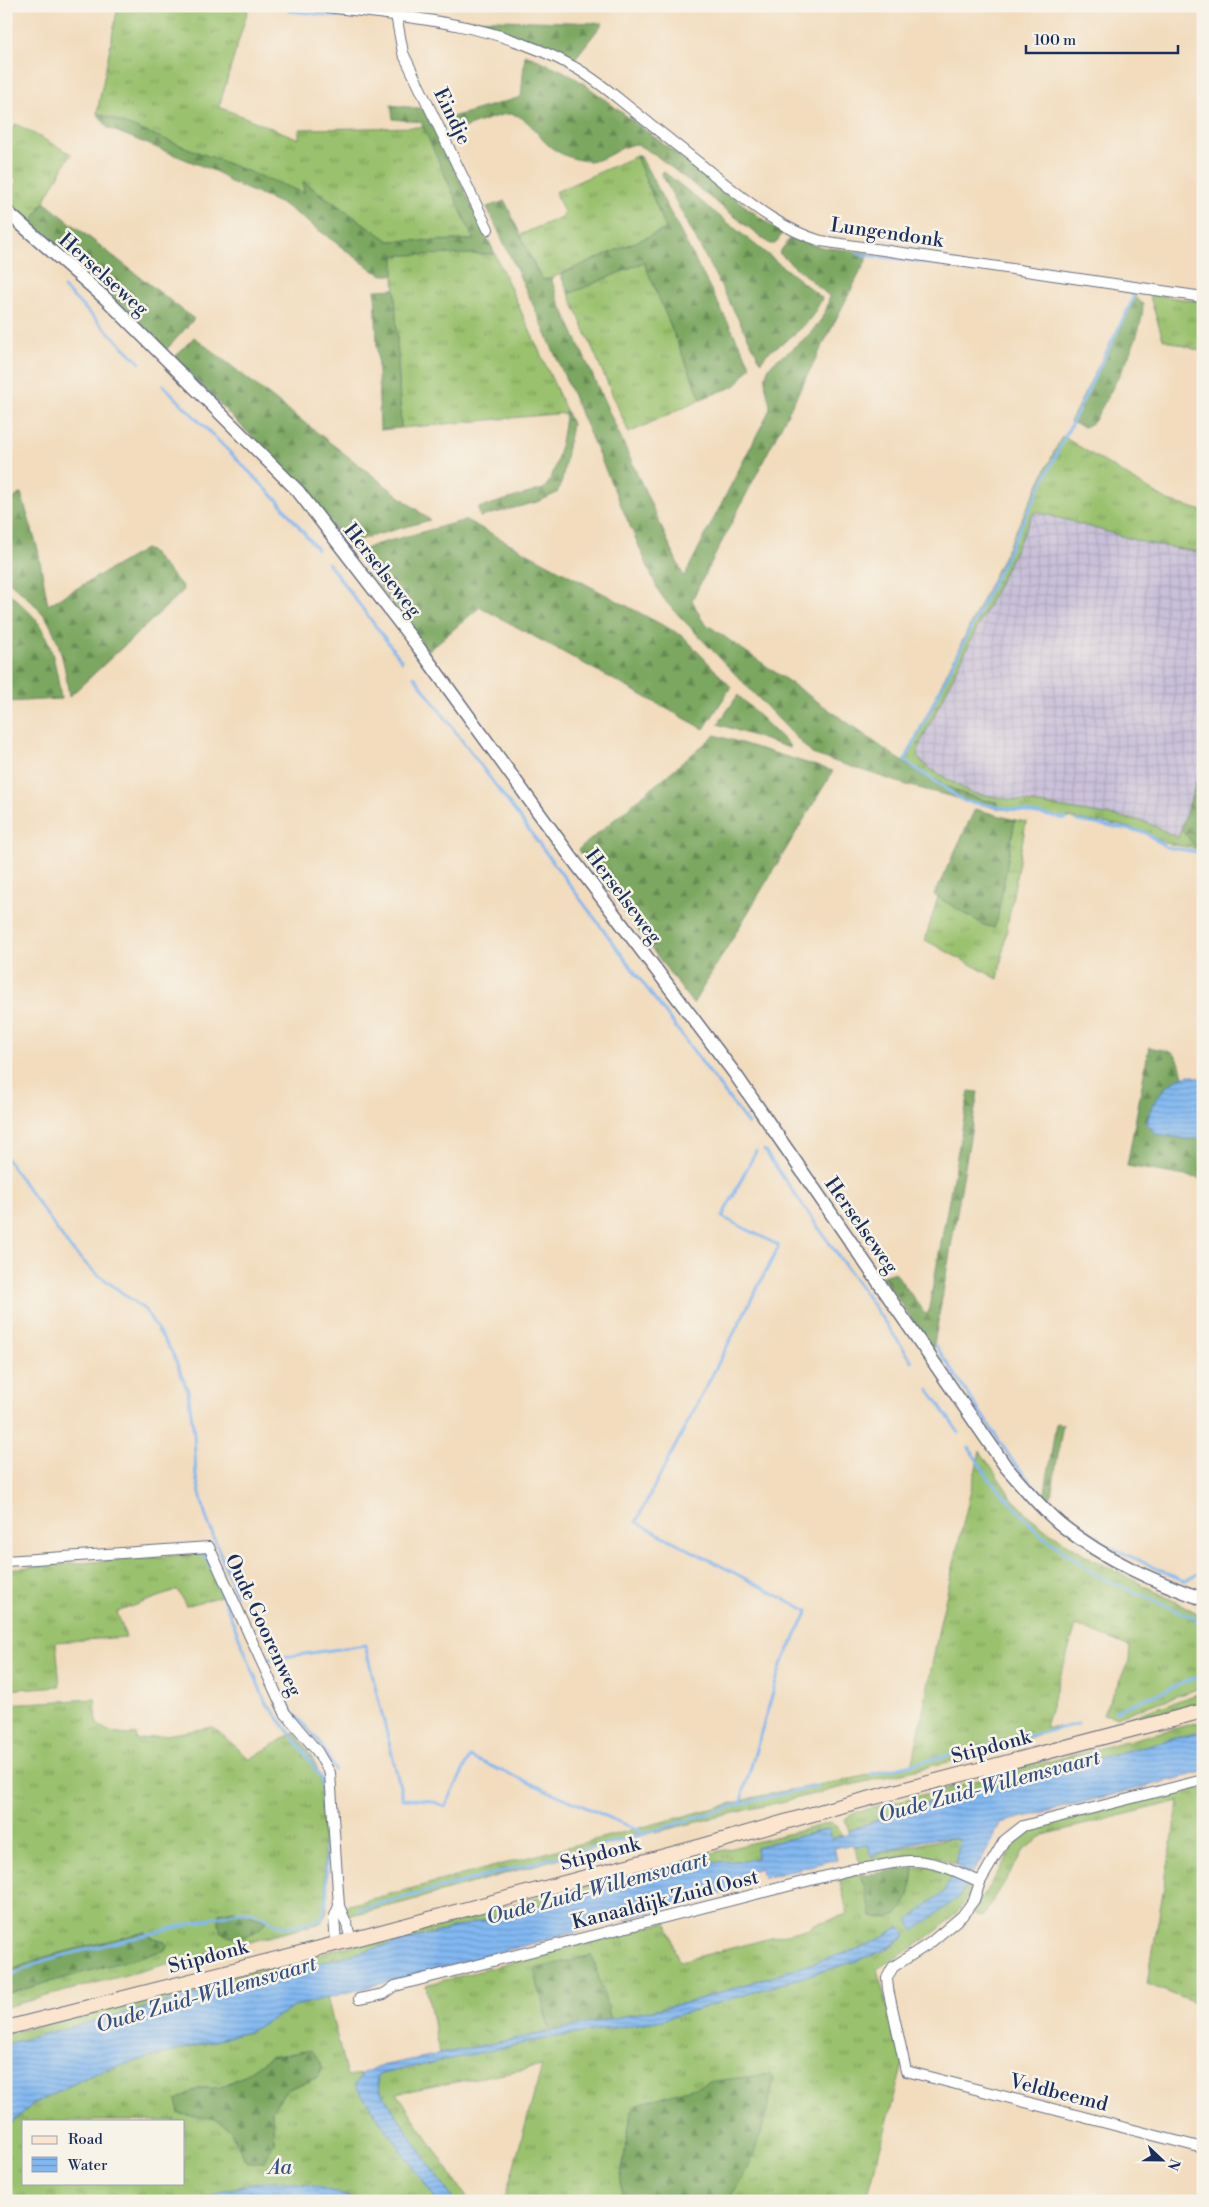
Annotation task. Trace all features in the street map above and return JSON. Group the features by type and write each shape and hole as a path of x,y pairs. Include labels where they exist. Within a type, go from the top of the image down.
{"main road":[{"name":"Stipdonk","path":"6,2028 350,1940 702,1846 837,1807 1203,1712"}],"street":[{"path":"318,6 396,15"},
{"name":"Lungendonk","path":"396,15 485,30 574,67 612,94 759,211 801,235 821,241 1203,297"},
{"name":"Eindje","path":"396,15 403,53 488,229"},
{"name":"Herselseweg","path":"6,212 106,299 298,491 419,648 568,853 735,1074 1006,1467 1064,1527 1117,1563 1164,1586 1202,1599"},
{"name":"Oude Goorenweg","path":"6,1561 209,1547 285,1712 317,1751 330,1773 339,1906 347,1925 350,1940"},
{"path":"980,1882 1004,1841 1023,1826 1203,1780"},
{"name":"Kanaaldijk Zuid Oost","path":"358,1999 384,1994 396,1986 854,1869 869,1869 910,1861 937,1864 980,1882"},
{"name":"Veldbeemd","path":"980,1882 974,1900 962,1916 930,1943 893,1967 888,1978 888,1989 906,2071 1203,2148"},
{"name":"Oude Goorenweg","path":"336,1943 334,1918 339,1906"}],"shaded area":[{"path":"1038,512 1142,542 1203,553 1203,771 1195,786 1178,838 1138,820 971,793 929,768 917,757 920,744 1033,514"}],"green space":[{"path":"118,6 249,6 219,107 299,139 299,129 424,127 474,240 389,241 304,182 304,194 97,113"},
{"path":"465,19 603,23 574,60 499,28"},
{"path":"525,54 563,71 583,83 782,234 775,244 770,244 654,154 636,144 624,147 596,161 578,160 554,150 521,117 510,114 490,118 451,132 445,119 521,97"},
{"path":"391,105 426,109 495,254 394,255 394,275 383,275 374,271 286,206 230,182 219,173 108,128 97,113 304,193 303,182 389,241 474,240 421,122 393,119"},
{"path":"16,124 71,154 30,226 6,206 6,194 17,181 6,171 6,139"},
{"path":"640,155 751,366 735,386 701,399 644,262 569,294 560,274 666,229 636,156"},
{"path":"636,156 666,229 547,280 541,278 520,235 563,216 564,212 555,192"},
{"path":"663,171 822,298 815,312 802,328 769,352 761,362 662,175"},
{"path":"505,201 538,274 544,280 551,278 558,299 684,577 770,409 765,383 767,371 775,361 810,334 821,320 828,304 829,296 779,253 790,238 821,247 870,253 692,600 702,620 709,626 895,756 956,791 997,802 995,808 907,785 812,754 667,603 659,592 535,309 487,207"},
{"path":"44,202 194,319 166,350 126,311 30,226"},
{"path":"495,254 566,413 401,428 393,255"},
{"path":"644,262 701,399 629,433 569,294"},
{"path":"395,289 401,428 380,430 375,290"},
{"path":"1149,294 1203,302 1203,352 1163,339"},
{"path":"1134,296 1143,304 1142,318 1125,364 1094,422 1084,427 1070,422"},
{"path":"194,337 430,520 351,542 348,546 263,448 174,358"},
{"path":"566,410 572,424 562,481 557,493 537,502 480,517 478,508 543,489 548,483 559,452"},
{"path":"1062,436 1168,501 1203,511 1203,553 1142,542 1038,512 1033,514 920,744 917,757 929,768 971,793 1138,820 1178,838 1181,829 1198,849 1165,843 1141,831 1118,825 995,808 997,802 972,797 948,787 904,761"},
{"path":"21,493 38,550 48,605 145,549 150,551 183,587 182,592 69,697 62,658 48,621 34,604 6,579 6,507 10,501"},
{"path":"466,520 683,636 731,687 704,729 480,607 428,651 355,554 374,545"},
{"path":"6,590 37,621 47,639 54,659 61,699 6,702"},
{"path":"738,695 790,746 789,748 718,724"},
{"path":"715,735 833,771 693,1004 578,850"},
{"path":"1203,771 1203,850 1198,849 1181,829 1195,786"},
{"path":"975,809 1015,820 994,928 984,925 934,895"},
{"path":"1015,820 1026,822 998,979 925,940 938,897 984,925 997,920"},
{"path":"1149,1047 1170,1052 1179,1061 1183,1077 1164,1088 1156,1101 1166,1136 1187,1139 1203,1138 1203,1179 1127,1166"},
{"path":"969,1091 978,1092 933,1350 882,1276 895,1272 925,1314 928,1313"},
{"path":"1056,1423 1063,1424 1050,1502 1100,1537 1106,1547 1043,1505"},
{"path":"980,1451 1012,1498 1030,1517 1051,1533 1094,1560 1203,1616 1203,1687 1116,1717 1103,1714 1129,1661 1130,1647 1076,1625 1045,1727 1058,1727 1050,1731 969,1757 630,1838 402,1903 347,1916 345,1906 756,1797 855,1778 913,1763 940,1623"},
{"path":"207,1553 224,1595 186,1606 178,1590 117,1612 126,1637 56,1642 60,1686 6,1690 6,1569"},
{"path":"1203,1692 1203,1702 1116,1725 1113,1723"},
{"path":"95,1699 97,1724 110,1732 125,1735 136,1734 137,1740 213,1727 250,1759 294,1732 313,1759 320,1778 327,1911 321,1923 6,2007 6,1994 164,1950 164,1941 151,1937 146,1932 44,1957 6,1972 6,1704"},
{"path":"1203,1721 1203,1731 913,1806 849,1831 845,1820 854,1813 868,1809"},
{"path":"1203,1784 1203,2006 1147,1984 1179,1801 1047,1834 1025,1849 983,1917 972,1913 1017,1842 1037,1827"},
{"path":"830,1823 837,1826 842,1835 832,1839 829,1829 756,1847 758,1858 740,1863 739,1861 705,1863 6,2044 6,2034"},
{"path":"951,1838 960,1840 961,1843 955,1864 920,1855 906,1856 877,1863 860,1862 853,1846 869,1845 871,1856 899,1848"},
{"path":"930,1866 955,1877 952,1877 944,1892 920,1911 959,1897 967,1885 969,1886 967,1898 959,1910 933,1934 877,1969 903,2064 866,2201 727,2201 745,2172 762,2131 638,2104 631,2113 620,2183 623,2193 622,2201 504,2201 542,2066 397,2093 469,2201 454,2201 379,2089 377,2077 381,2074 543,2039 662,2020 855,1961 885,1950 906,1936 882,1939 867,1946 690,2002 611,2019 592,1956 534,1970 550,2032 439,2054 426,1985 667,1922 678,1959 681,1961 810,1928 815,1924 848,1914 839,1878 861,1874 872,1916 883,1918 892,1916 905,1905 909,1896 914,1867"},
{"path":"914,1867 909,1896 899,1912 883,1918 872,1916 861,1874"},
{"path":"234,1910 267,1921 252,1934 240,1937 227,1936 221,1932 219,1913"},
{"path":"146,1932 151,1937 164,1941 167,1946 165,1950 6,1994 6,1972 58,1954"},
{"path":"592,1955 611,2019 550,2032 534,1969"},
{"path":"327,1997 347,2076 362,2074 356,2085 437,2201 358,2201 346,2195 242,2185 201,2201 6,2201 6,2128 33,2104 106,2069 248,2032 296,2006","holes":["270,2057 318,2077 286,2090 272,2110 274,2142 236,2145 230,2130 217,2119 198,2088 218,2088 242,2077"]},
{"path":"311,2050 323,2067 318,2077 286,2090 272,2110 274,2142 265,2162 247,2162 230,2130 217,2119 179,2114 176,2100 198,2088 219,2088 242,2077 270,2057"},
{"path":"770,2074 774,2078 758,2142 745,2173 727,2201 622,2201 623,2193 620,2183 631,2113 638,2104 714,2081"},
{"path":"278,2193 302,2195 325,2201 234,2201 244,2197"}],"water":[{"path":"1190,1075 1203,1079 1203,1138 1187,1139 1156,1134 1147,1124 1151,1108 1167,1086 1182,1077"},
{"name":"Oude Zuid-Willemsvaart","path":"1203,1731 1203,1772 1000,1823 991,1844 972,1873 969,1871 964,1881 967,1885 959,1897 914,1931 908,1920 944,1892 952,1877 955,1877 960,1867 955,1864 960,1840 940,1838 928,1840 871,1856 868,1845 853,1846 852,1844 834,1848 837,1859 763,1878 760,1868 743,1873 744,1877 730,1884 731,1891 296,2006 248,2032 106,2069 33,2104 6,2128 6,2044 705,1863 741,1862 757,1858 756,1847 829,1829 832,1839 849,1834 849,1831 913,1806"},
{"path":"900,1926 906,1936 885,1950 856,1961 662,2020 544,2039 381,2074 377,2077 379,2089 454,2201 437,2201 355,2085 362,2074 376,2067 690,2002 867,1946"},
{"path":"267,2181 291,2182 314,2186 358,2201 325,2201 302,2195 278,2193 244,2197 234,2201 201,2201 225,2190"}],"waterway":[{"path":"289,11 343,17"},
{"path":"858,254 969,268"},
{"path":"64,288 140,363"},
{"path":"1066,819 964,801 905,761 1132,301 1134,295 1121,289"},
{"path":"163,385 279,502 317,549"},
{"path":"328,563 402,661"},
{"path":"414,676 748,1124"},
{"path":"1077,821 1144,832 1166,847 1203,853"},
{"path":"764,1150 912,1361"},
{"path":"740,1804 781,1665 808,1611 636,1522 778,1248 778,1245 722,1217 756,1151"},
{"path":"6,1158 70,1248 92,1270 145,1310 173,1354 188,1391 194,1433 196,1477 206,1517 236,1594"},
{"path":"936,1346 1014,1463 1057,1511 1108,1546 1184,1581 1203,1571"},
{"path":"929,1390 959,1433"},
{"path":"969,1448 990,1480 1040,1534 1098,1576 1196,1619 1203,1628"},
{"path":"6,1977 45,1960 238,1912 252,1912 281,1926 291,1927 321,1920 327,1900 326,1826 321,1778 303,1750 265,1701 206,1556 196,1552"},
{"path":"264,1660 365,1645 403,1799 430,1801 445,1807 470,1757 640,1831 641,1835 740,1804 818,1786"},
{"path":"1115,1711 1203,1675"},
{"path":"280,1691 292,1712 318,1740 335,1770"},
{"path":"871,1774 1078,1724"},
{"path":"357,1910 641,1835"}],"water label":[{"name":"Aa","path":"280,2167"}]}
